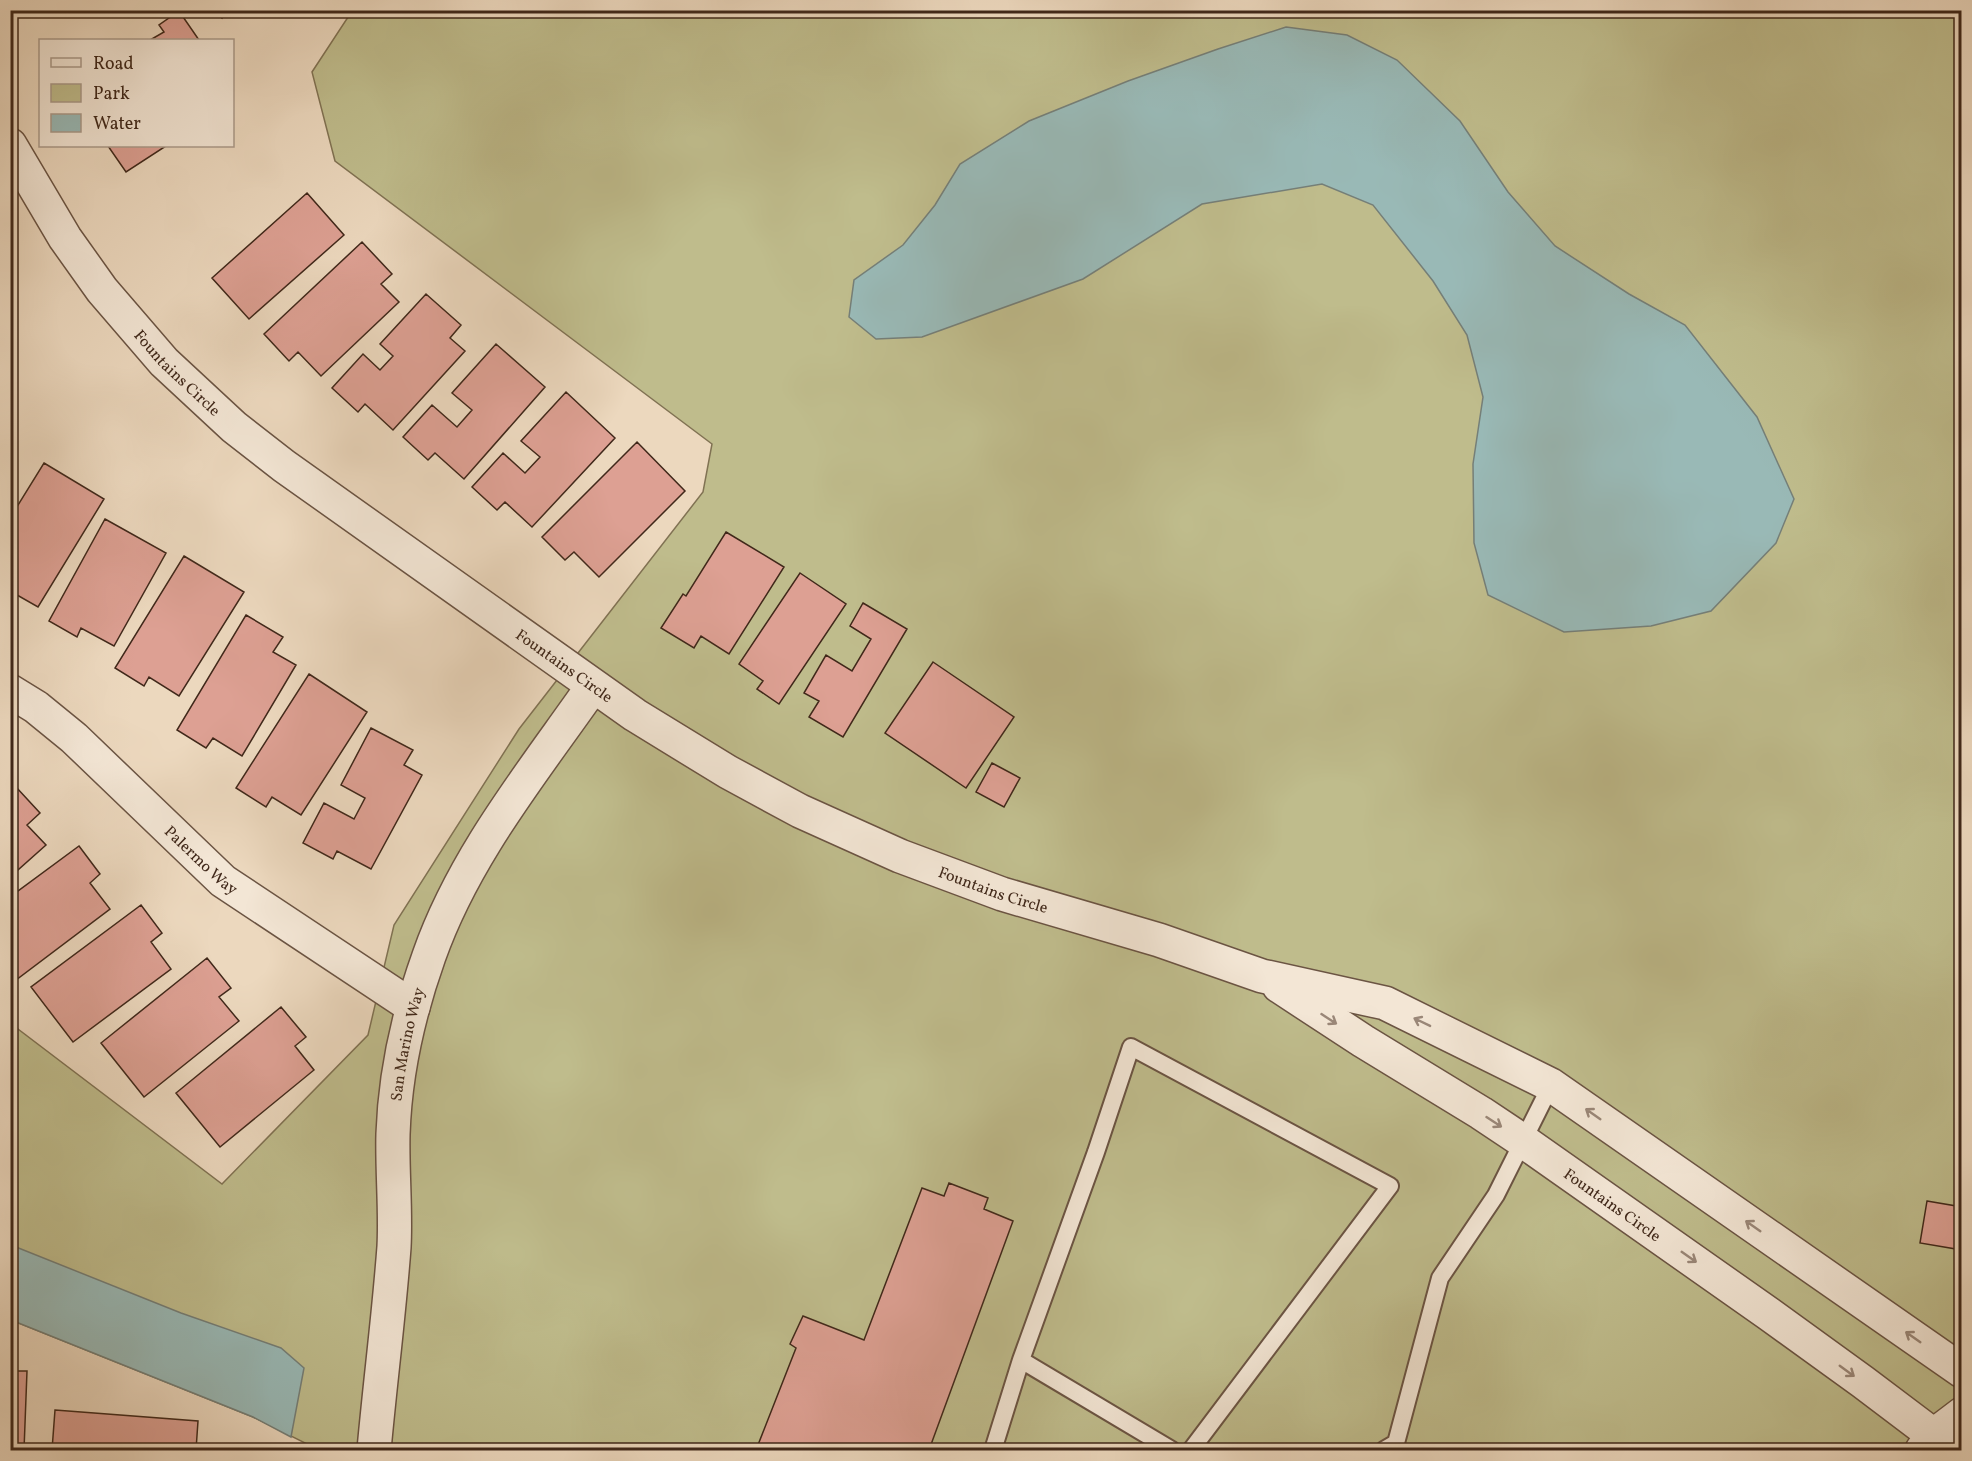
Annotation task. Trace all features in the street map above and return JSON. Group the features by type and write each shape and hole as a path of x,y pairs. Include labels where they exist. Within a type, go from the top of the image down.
{"street":[{"name":"Fountains Circle","path":"10,146 65,238 102,290 165,362 234,427 284,466 635,715 728,772 800,811 900,856 1002,894 1159,940 1262,976 1385,1003 1551,1085 1962,1371"},
{"name":"San Marino Way","path":"374,1450 394,1245 393,1132 402,1055 413,1007 429,955 460,884 486,838 593,686"},
{"name":"Palermo Way","path":"10,691 36,707 74,738 223,881 413,1007"},
{"name":"Fountains Circle","path":"1262,976 1523,1141 1787,1327 1936,1446"},
{"path":"1936,1446 1962,1414"}],"lane":[{"path":"993,1450 1131,1047 1390,1186 1191,1450"},
{"path":"1384,1450 1396,1443 1440,1278 1496,1195 1551,1085"},
{"path":"1022,1360 1172,1450"}],"green space":[{"path":"352,11 1961,11 1961,1450 319,1450 253,1417 11,1320 10,1023 222,1184 368,1035 394,925 519,729 703,492 712,444 335,161 312,72"}],"water":[{"path":"1286,27 1347,35 1397,60 1460,121 1508,192 1555,246 1629,294 1685,325 1757,417 1794,499 1776,543 1711,611 1651,626 1564,632 1488,595 1474,543 1473,464 1483,397 1467,335 1433,281 1373,205 1322,184 1202,204 1083,279 922,337 876,339 849,317 854,280 903,245 935,205 960,164 1029,121 1128,81"},
{"path":"11,1245 181,1313 281,1348 304,1368 291,1437 253,1417 11,1320"}],"building":[{"path":"214,10 228,10 222,18"},
{"path":"179,11 198,39 152,39 164,32 159,25"},
{"path":"109,147 164,147 126,172"},
{"path":"307,193 344,235 249,319 212,278"},
{"path":"362,242 392,274 381,284 399,302 321,376 298,352 289,361 264,334"},
{"path":"426,294 461,325 450,338 465,351 393,430 365,404 358,412 332,388 363,354 380,370 393,356 380,344"},
{"path":"496,344 545,387 464,479 435,453 428,460 403,437 432,405 457,427 472,410 452,393"},
{"path":"566,392 615,438 532,527 505,502 497,510 472,487 503,453 525,473 540,457 521,441"},
{"path":"637,442 685,491 599,577 574,552 565,560 542,537"},
{"path":"44,463 104,499 38,607 10,591 10,518"},
{"path":"105,519 166,553 114,646 81,628 77,637 49,621"},
{"path":"726,532 784,567 729,654 701,636 694,648 661,628 683,594 686,596"},
{"path":"184,556 244,592 179,696 149,677 144,686 115,668"},
{"path":"800,573 846,604 779,704 757,689 763,681 739,664"},
{"path":"863,603 907,629 843,737 809,717 819,701 804,693 826,655 852,671 871,639 850,626"},
{"path":"246,615 283,637 273,652 296,665 242,756 213,738 206,748 177,730"},
{"path":"933,662 1014,717 966,788 885,733"},
{"path":"309,674 367,712 301,815 272,797 266,807 236,788"},
{"path":"371,728 413,750 404,765 422,775 371,869 337,851 333,859 303,843 324,803 354,819 365,798 341,785"},
{"path":"992,763 1020,778 1004,807 976,792"},
{"path":"16,787 40,813 27,825 46,845 10,877 10,792"},
{"path":"79,846 100,874 90,883 110,909 12,983 10,981 10,897"},
{"path":"141,905 162,933 151,942 171,969 73,1042 31,987"},
{"path":"207,958 231,988 219,997 239,1021 144,1097 101,1043"},
{"path":"281,1007 306,1037 295,1046 314,1070 220,1147 176,1093"},
{"path":"949,1183 988,1198 984,1209 1013,1221 929,1450 756,1450 796,1348 790,1344 803,1316 864,1340 922,1188 944,1196"},
{"path":"1927,1201 1962,1207 1962,1250 1920,1243"},
{"path":"10,1371 27,1371 24,1450 10,1450"},
{"path":"55,1410 198,1421 196,1450 52,1450"}]}
